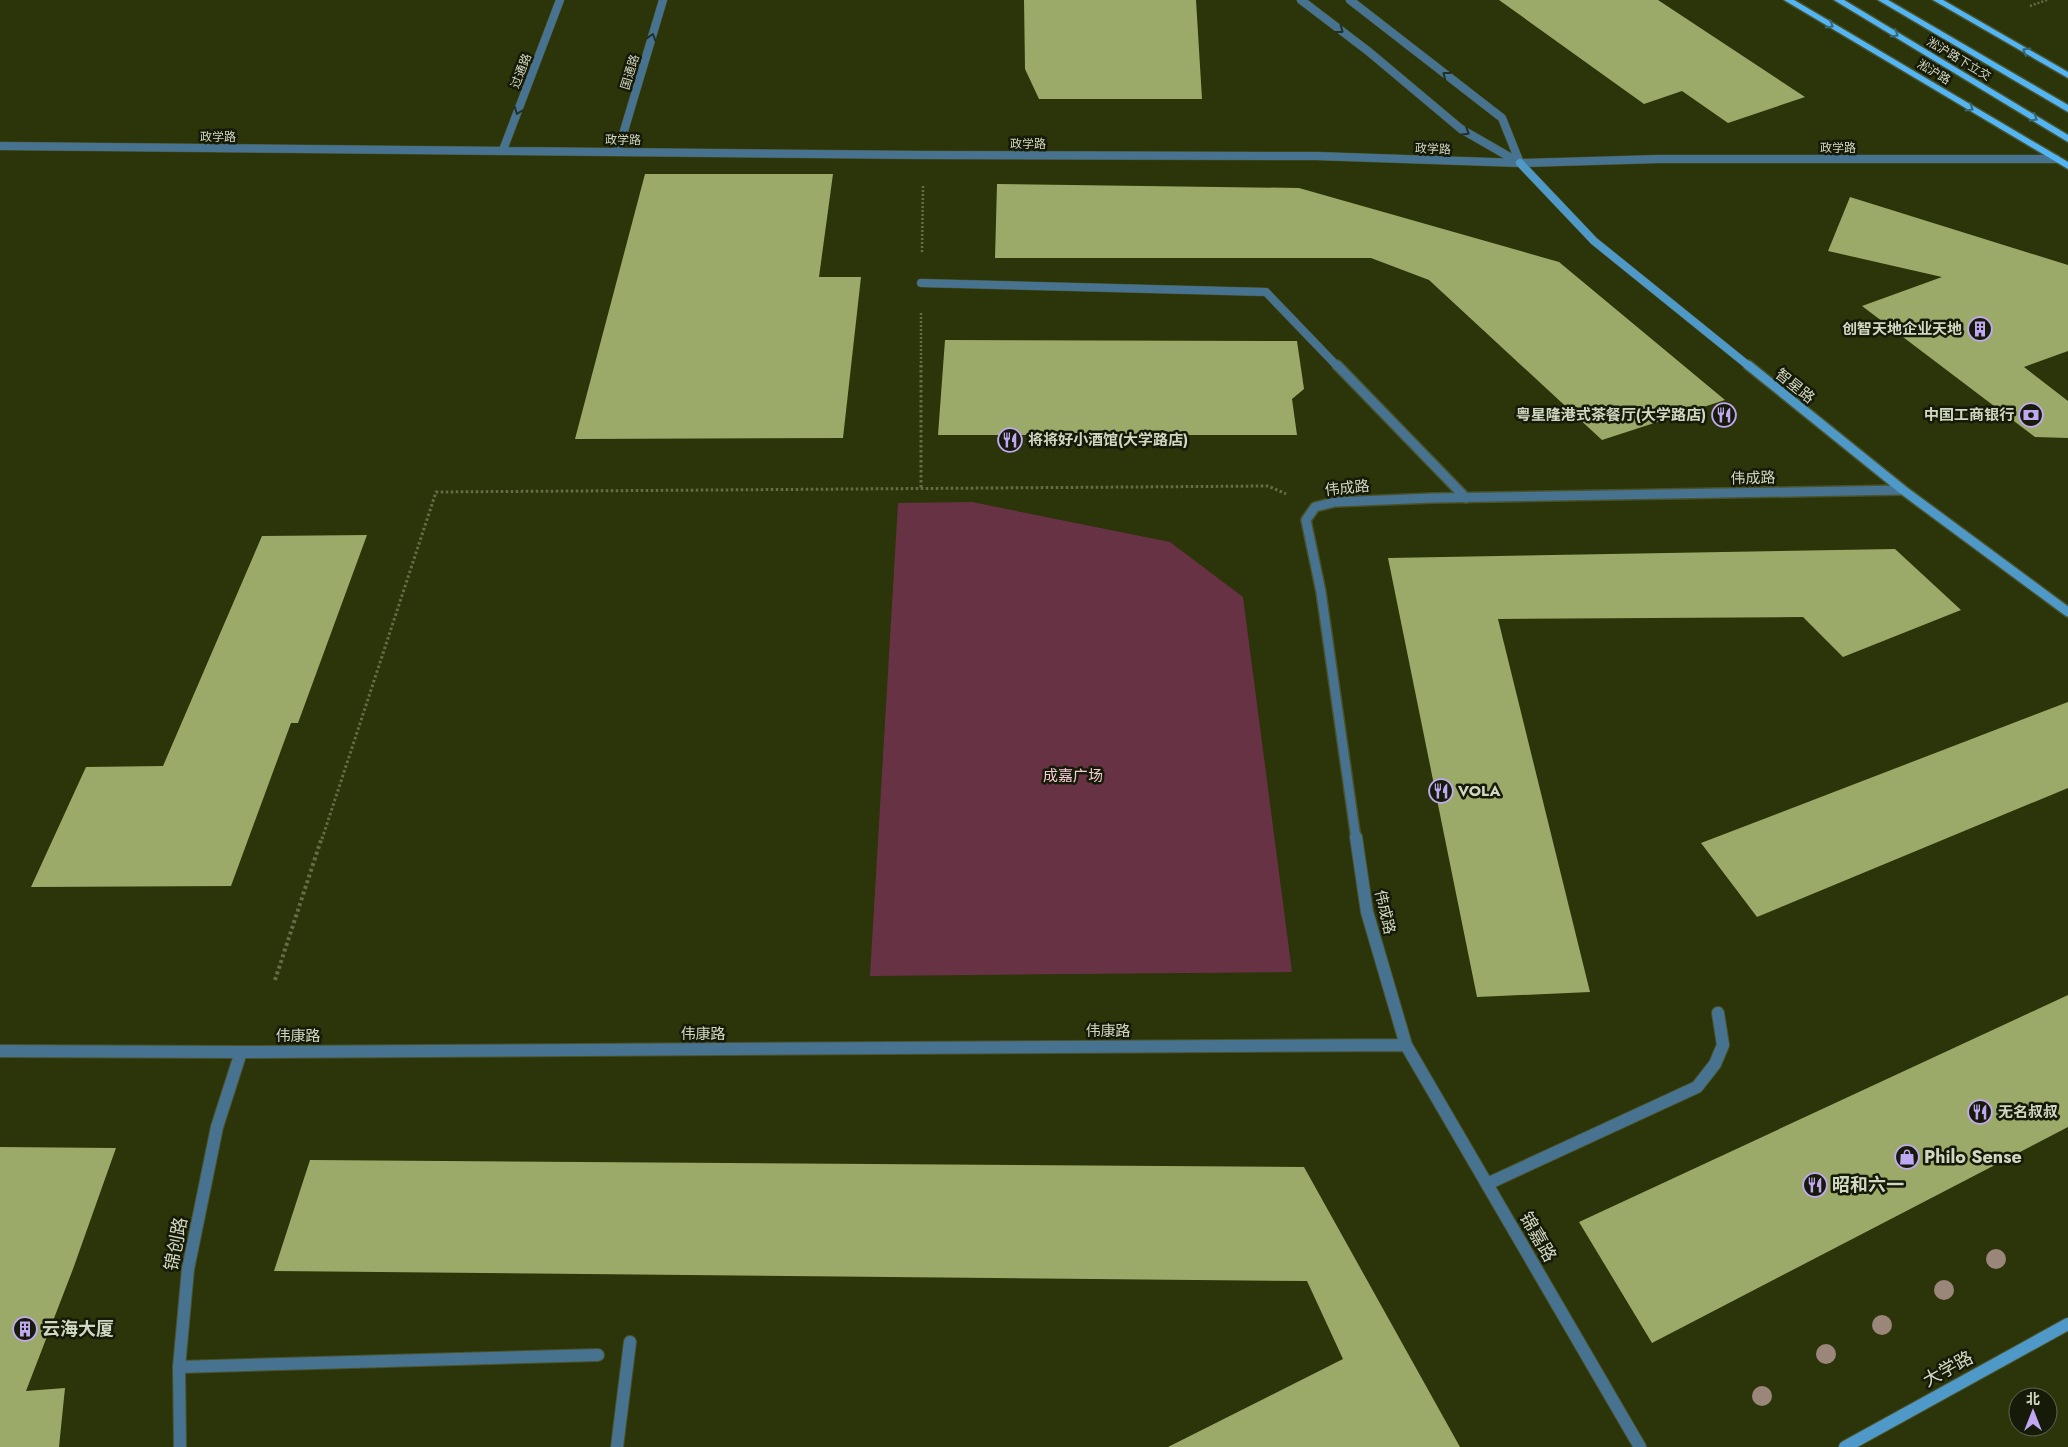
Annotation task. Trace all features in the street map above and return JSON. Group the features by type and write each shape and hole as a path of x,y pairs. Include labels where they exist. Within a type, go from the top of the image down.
{"main road":[{"name":"淞沪路","path":"1788,0 2068,166"},
{"name":"淞沪路下立交","path":"1838,0 2068,138"},
{"name":"淞沪路下立交","path":"1882,0 2068,109"},
{"path":"1937,0 2068,75"}],"street":[{"name":"过通路","path":"503,150 560,0"},
{"name":"国通路","path":"618,151 663,0"},
{"path":"1301,0 1368,51 1461,129 1520,163"},
{"path":"1350,0 1502,118 1520,163"},
{"name":"政学路","path":"0,146 922,155 1316,156 1520,163 1659,159 2056,159"},
{"name":"智星路","path":"1520,163 1594,241 1903,490 2068,612"},
{"path":"921,283 1266,292 1466,498"},
{"name":"伟成路","path":"1406,1045 1368,912 1321,592 1306,520 1316,507 1336,502 1466,498 1903,490"},
{"path":"1487,1184 1697,1087 1715,1064 1723,1045 1718,1012"},
{"name":"伟康路","path":"0,1051 241,1052 1406,1045"},
{"name":"锦嘉路","path":"1406,1045 1640,1447"},
{"name":"锦创路","path":"180,1447 179,1367 188,1269 217,1127 241,1052"},
{"name":"大学路","path":"1846,1447 2068,1324"},
{"path":"617,1447 630,1342"},
{"path":"179,1367 598,1355"}],"path":[{"path":"2030,6 2047,0"},
{"path":"921,489 922,155"},
{"path":"275,980 436,492 1268,486 1316,507"}],"green space":[{"name":"成嘉广场","path":"972,502 1170,542 1243,597 1292,972 870,976 898,503"}],"building":[{"path":"1024,0 1196,0 1202,99 1039,99 1025,69"},
{"path":"1499,0 1658,0 1805,97 1728,123 1682,91 1644,104"},
{"path":"645,174 833,174 819,277 861,277 843,438 575,439"},
{"path":"997,184 1299,188 1559,262 1725,400 1602,440 1429,280 1371,258 995,258"},
{"name":"创智天地企业天地","path":"1850,197 2068,265 2068,351 2024,367 2068,401 2068,438 2035,437 1862,306 1942,277 1828,251"},
{"path":"945,340 1297,341 1304,389 1292,399 1297,435 938,435"},
{"path":"367,535 298,723 291,723 231,886 31,887 86,767 163,766 262,536"},
{"path":"1895,549 1961,610 1843,657 1803,617 1498,619 1590,992 1477,997 1388,558"},
{"path":"2068,702 2068,788 1757,917 1701,843"},
{"path":"2068,995 2068,1127 1652,1343 1579,1222"},
{"name":"云海大厦","path":"0,1147 116,1148 73,1269 26,1391 65,1388 59,1447 0,1447"},
{"path":"310,1160 1304,1167 1460,1447 1168,1447 1343,1359 1307,1281 274,1271"}],"place":[{"name":"创智天地企业天地","path":"1980,329"},
{"name":"粤星隆港式茶餐厅(大学路店)","path":"1724,415"},
{"name":"中国工商银行","path":"2031,415"},
{"name":"将将好小酒馆(大学路店)","path":"1010,440"},
{"name":"VOLA","path":"1441,791"},
{"name":"无名叔叔","path":"1980,1112"},
{"name":"Philo Sense","path":"1907,1157"},
{"name":"昭和六一","path":"1815,1185"},
{"name":"云海大厦","path":"25,1329"}]}
